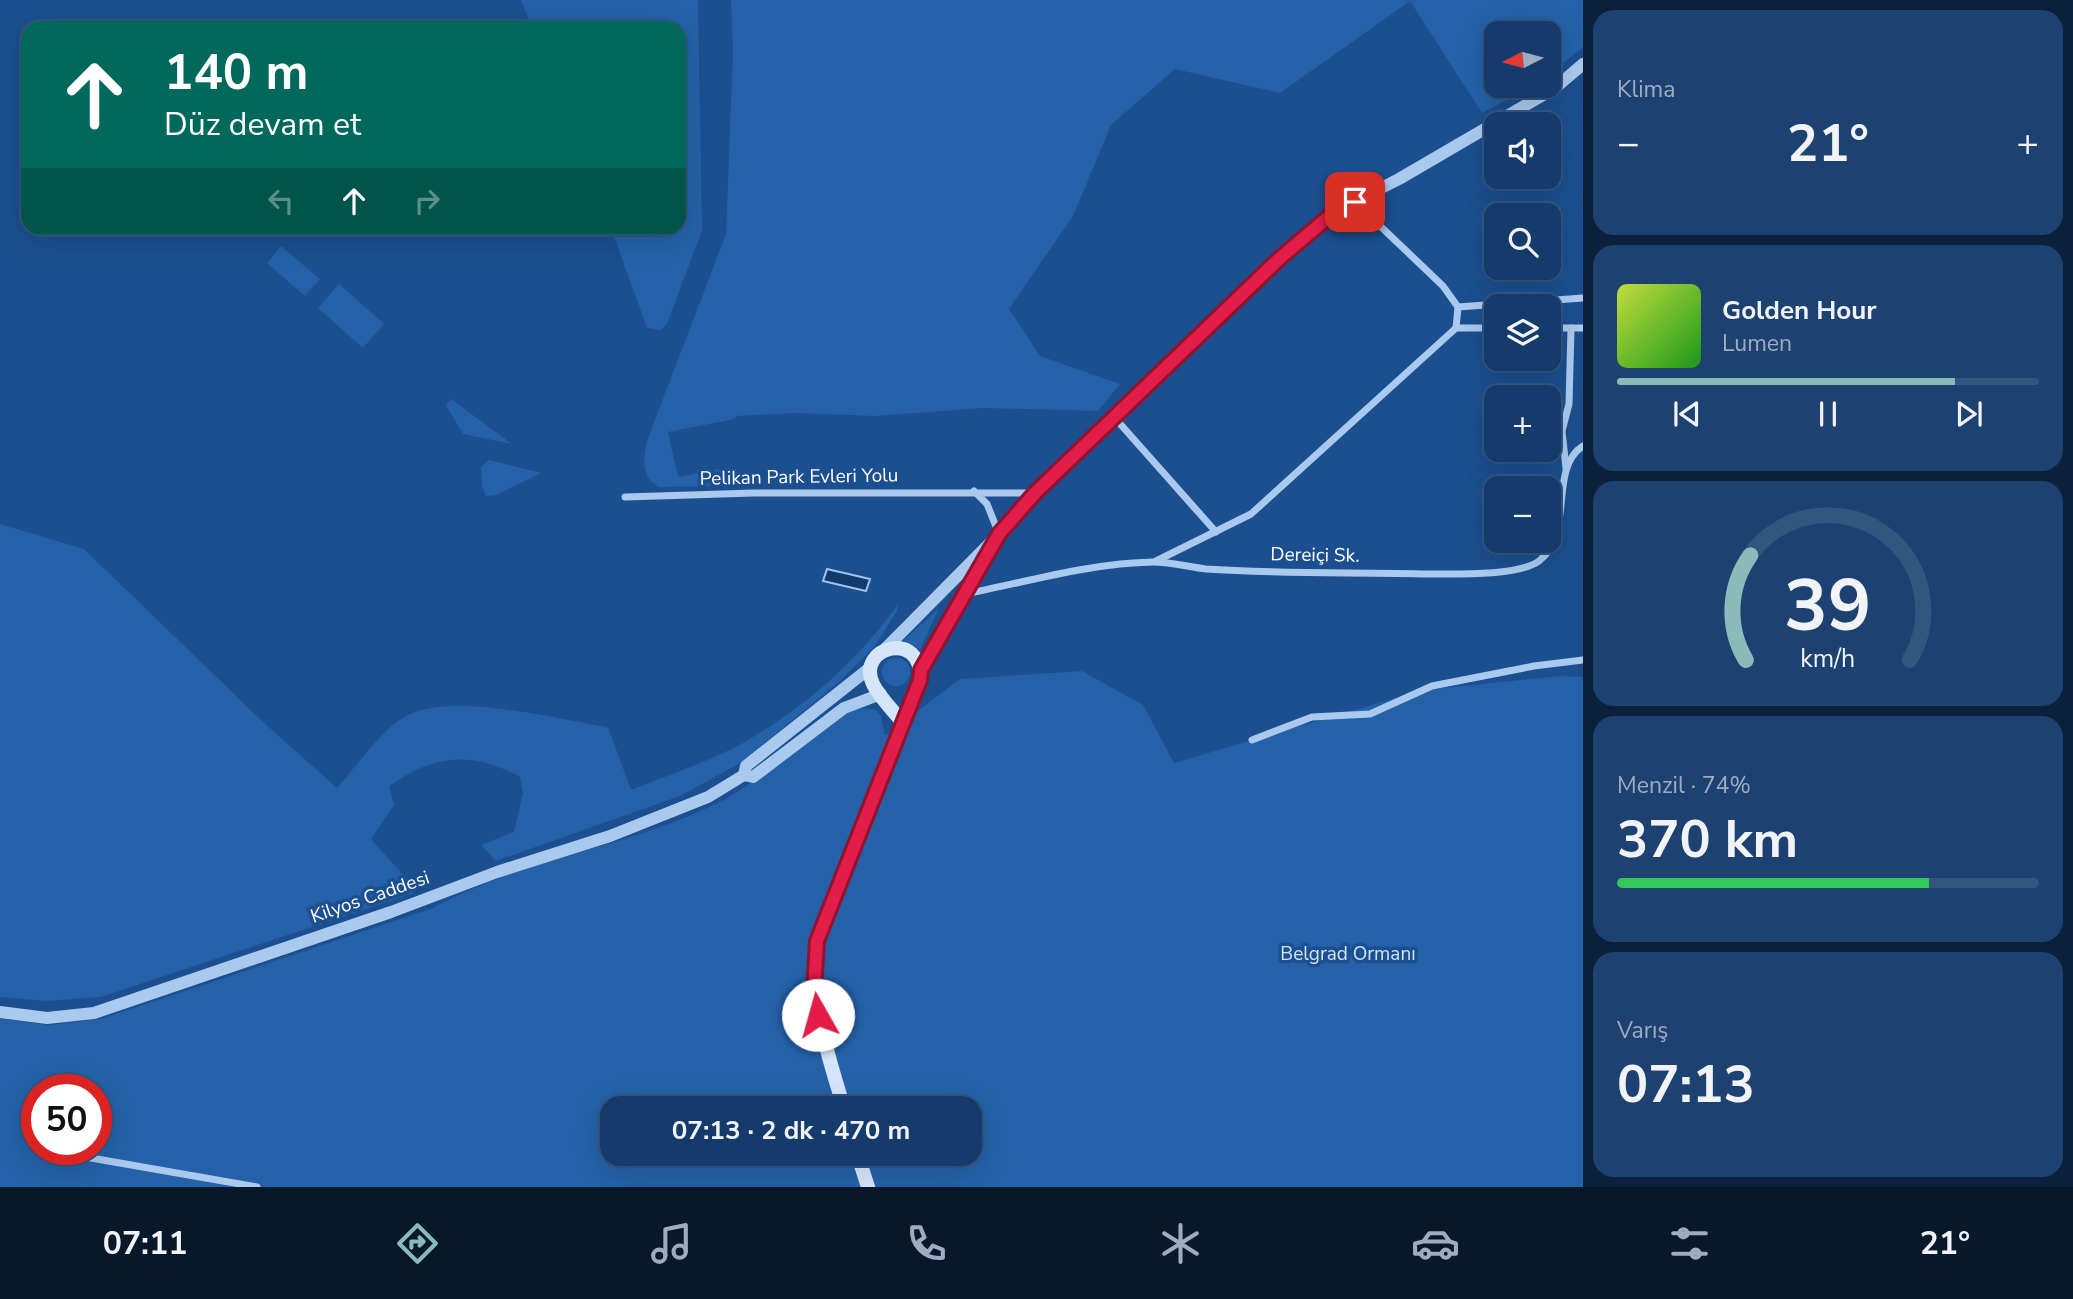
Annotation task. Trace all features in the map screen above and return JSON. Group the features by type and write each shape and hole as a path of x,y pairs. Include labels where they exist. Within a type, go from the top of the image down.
{"main road":[{"path":"840,1096 823,1040 814,990 817,941 902,723 921,670 911,653 902,648 885,649 871,667 874,687 902,723"},
{"path":"882,695 898,699 915,689"},
{"path":"862,1166 868,1187"}],"street":[{"path":"885,649 999,534 1035,493 1280,258 1332,214 1555,88 1583,64"},
{"path":"1355,202 1443,285 1458,307 1456,328"},
{"path":"1458,307 1583,298"},
{"path":"1155,562 1251,514 1456,328 1484,328"},
{"path":"1561,328 1583,328"},
{"name":"Dereiçi Sk.","path":"964,594 1114,565 1155,562 1206,569 1427,574 1521,569 1539,561 1551,547 1559,525 1566,468 1562,430 1569,404 1571,328"},
{"path":"1114,417 1216,532"},
{"path":"1566,468 1583,446"},
{"path":"973,491 987,504 999,534"},
{"name":"Pelikan Park Evleri Yolu","path":"625,497 973,491 1035,493"},
{"path":"921,670 999,534"},
{"path":"1252,740 1312,717 1370,713 1432,687 1534,666 1583,660"},
{"path":"871,667 746,766 744,775 753,777 844,708 882,695"},
{"name":"Kilyos Caddesi","path":"0,1012 47,1018 94,1013 391,912 497,872 610,836 708,797 744,775"},
{"path":"112,1162 257,1187"}],"green space":[{"path":"521,0 698,0 702,230 667,324 661,330 647,328 614,235 686,235 686,21 529,21"},
{"path":"731,0 1583,0 1583,47 1561,65 1561,21 1484,21 1484,98 1510,98 1482,113 1410,1 1280,93 1175,69 1111,125 1073,216 1009,309 1040,356 1120,384 1098,411 983,408 875,416 795,413 736,416 735,419 668,432 678,477 730,467 734,486 659,487 649,478 644,466 648,438 726,234 733,54"},
{"path":"281,246 320,279 305,296 267,263"},
{"path":"339,284 384,324 363,348 318,308"},
{"path":"451,399 512,444 463,434 446,405"},
{"path":"489,460 541,473 496,495 486,496 482,486 481,467"},
{"path":"0,524 84,549 261,720 337,788 380,738 399,721 408,715 428,709 451,706 506,709 608,727 631,790 729,750 763,731 827,683 865,646 897,605 897,611 875,646 839,682 739,764 680,796 496,861 481,845 514,832 523,793 520,777 502,768 469,760 437,762 389,786 394,805 371,839 410,883 414,893 101,997 46,1001 0,997"},
{"path":"939,608 920,650 903,641"},
{"path":"896,658 906,662 910,672 906,682 896,686 886,682 882,672 886,662"},
{"name":"Belgrad Ormanı","path":"1082,671 1143,705 1174,763 1423,690 1560,676 1583,677 1583,1187 0,1187 0,1018 49,1025 101,1019 433,908 500,878 640,834 729,797 855,708 874,709 881,715 885,736 960,679"}],"shaded area":[{"path":"827,569 870,579 866,591 823,581"}],"route":[{"path":"818,1015 814,990 817,941 920,680 921,670 999,534 1035,493 1280,258 1332,214 1355,202"}]}
